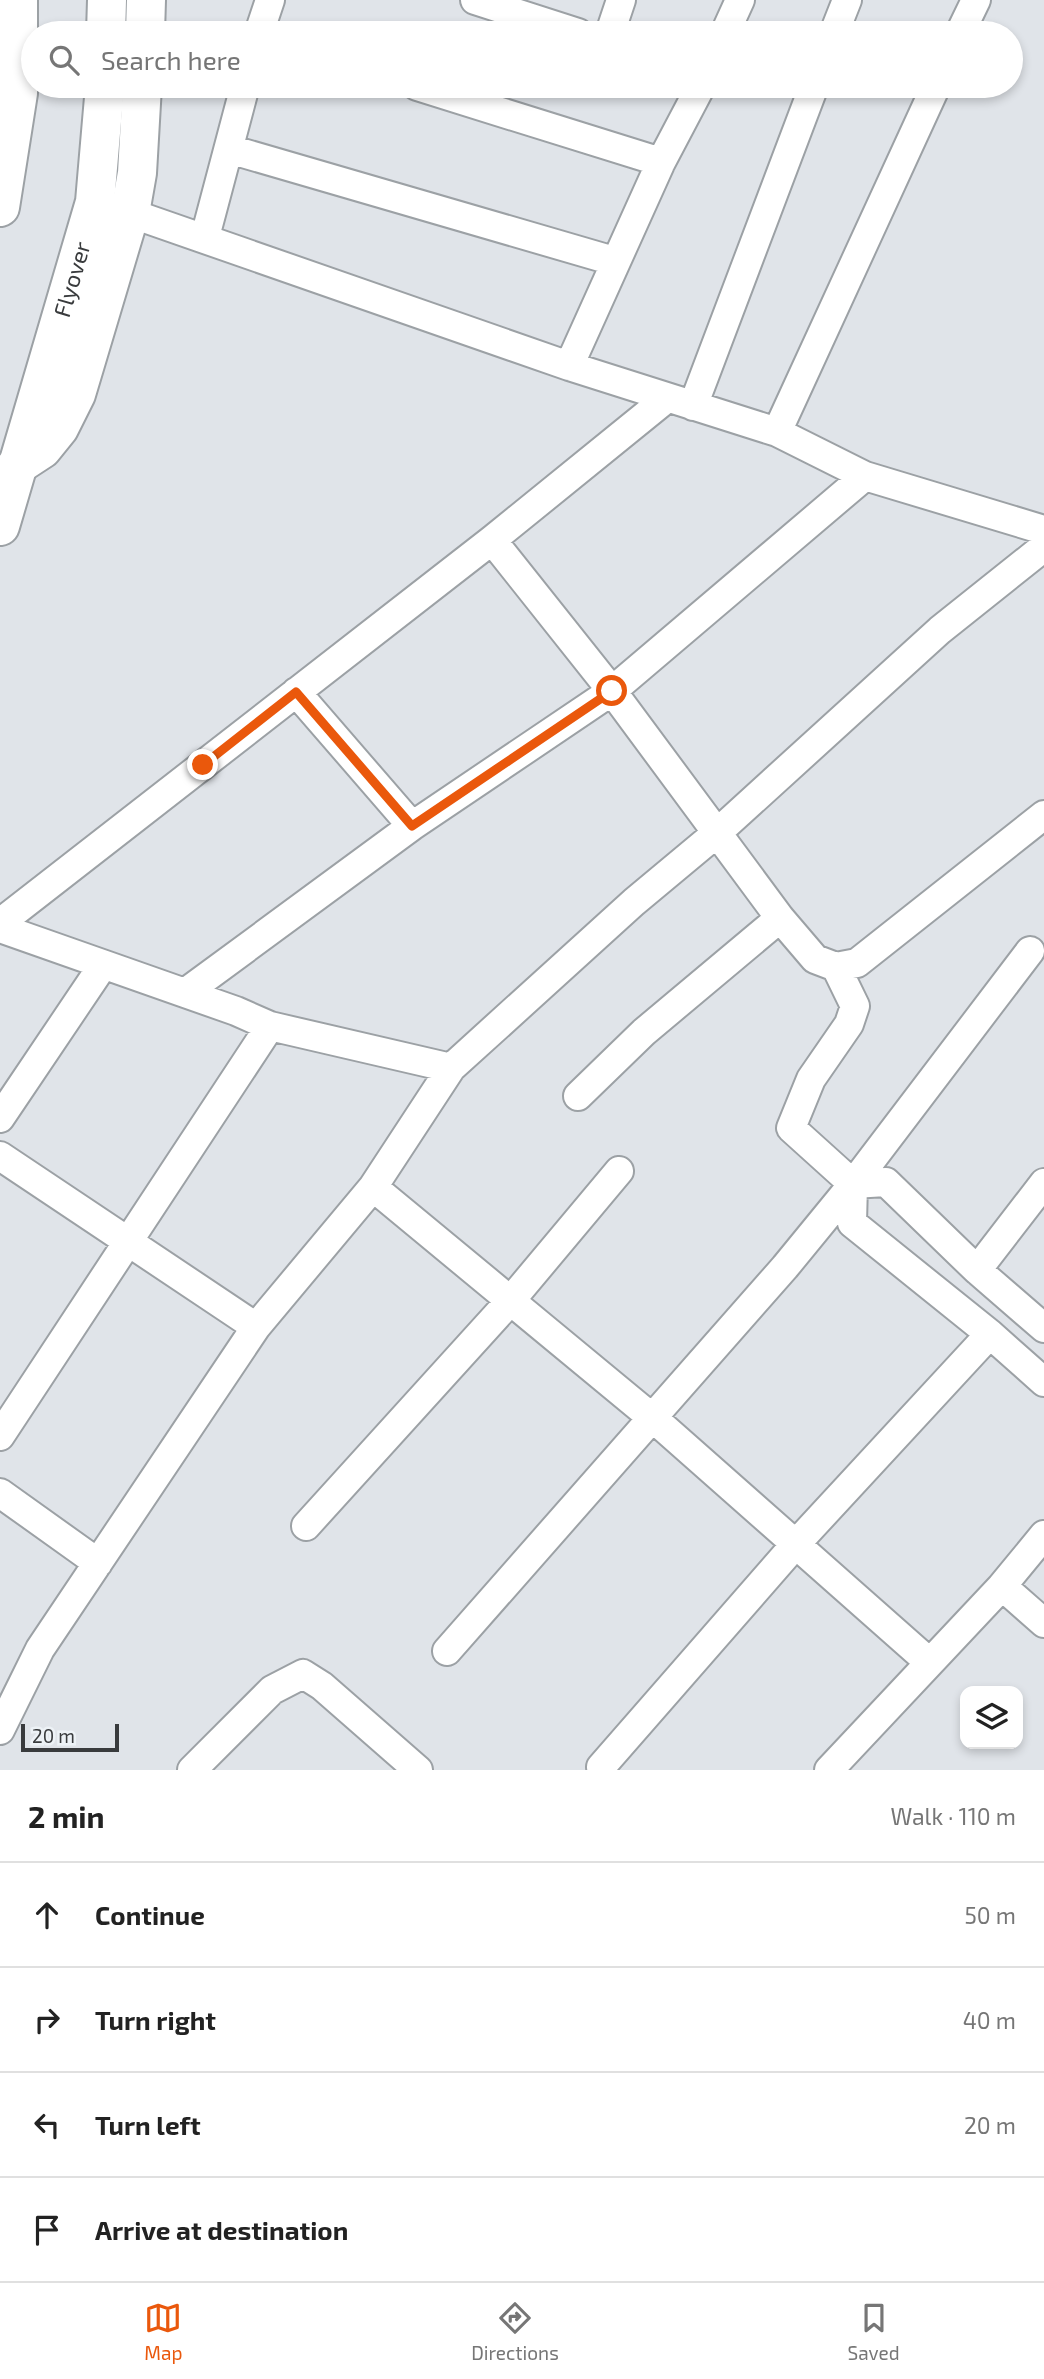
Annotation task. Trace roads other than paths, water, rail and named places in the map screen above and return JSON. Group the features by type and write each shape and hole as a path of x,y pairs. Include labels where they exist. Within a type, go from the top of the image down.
{"main road":[{"path":"0,207 18,93 18,0"},
{"path":"106,21 107,0"},
{"path":"145,21 146,0"},
{"name":"Flyover","path":"0,526 95,202 104,98"},
{"path":"16,466 42,449 59,428 76,394 130,213 138,173 141,98"}],"street":[{"path":"263,21 270,0"},
{"path":"475,0 541,21"},
{"path":"614,21 621,0"},
{"path":"730,21 740,0"},
{"path":"839,21 847,0"},
{"path":"963,21 968,2"},
{"path":"205,237 242,98"},
{"path":"456,98 661,162"},
{"path":"569,366 614,261 695,98"},
{"path":"0,926 492,540 680,402 809,98"},
{"path":"776,432 930,98"},
{"path":"229,149 614,261"},
{"path":"130,213 569,366 776,432 865,476 1044,530"},
{"path":"185,993 412,826 612,691 865,476"},
{"path":"492,540 612,691 780,918 816,959 836,967 857,962 1044,815"},
{"path":"0,1730 40,1649 256,1327 373,1187 451,1068 634,902 718,832 940,630 1044,547"},
{"path":"296,692 412,826"},
{"path":"578,1096 644,1032 780,918"},
{"path":"0,926 236,1011 270,1026 451,1068"},
{"path":"447,1651 785,1267 853,1184 1030,951"},
{"path":"0,1118 103,965"},
{"path":"836,967 855,1006 849,1024 811,1079 791,1128 853,1184 886,1182 976,1270 1044,1328"},
{"path":"0,1436 270,1026"},
{"path":"0,1156 256,1327"},
{"path":"306,1526 511,1300 620,1171"},
{"path":"976,1270 1044,1182"},
{"path":"853,1184 852,1223 990,1334 1044,1382"},
{"path":"373,1187 651,1418 929,1662"},
{"path":"601,1767 794,1546 990,1334"},
{"path":"0,1493 98,1563"},
{"path":"829,1770 1002,1586 1044,1535"},
{"path":"1002,1586 1044,1623"},
{"path":"192,1770 272,1690 303,1674 322,1686 418,1770"}]}
